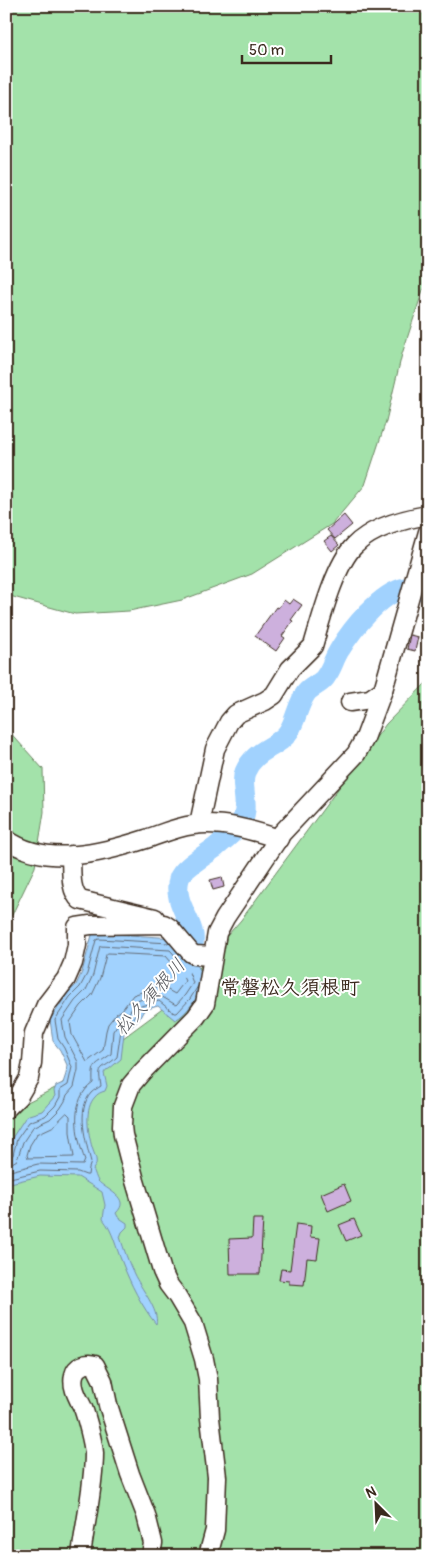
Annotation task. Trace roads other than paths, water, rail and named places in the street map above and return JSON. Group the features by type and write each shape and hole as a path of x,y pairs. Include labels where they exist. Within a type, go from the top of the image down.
{"street":[{"path":"200,824 215,749 229,722 236,714 274,695 290,669 313,646 339,569 354,546 379,530 428,515"},
{"path":"208,1556 215,1530 217,1477 206,1366 202,1346 193,1322 168,1284 162,1271 123,1135 123,1106 131,1085 202,1009 218,929 279,838 356,754 366,738 383,690 428,532"},
{"path":"305,625 318,614 324,612"},
{"path":"350,702 370,700 383,690"},
{"path":"6,839 19,846 53,856 116,848 184,826 208,823 260,832 279,838"},
{"path":"71,855 73,884 76,896 80,900 164,920 191,953 212,956"},
{"path":"6,1109 18,1097 29,1078 34,1033 46,1005 66,979 73,963 77,945 77,927 90,925 167,925"},
{"path":"81,1556 92,1484 94,1451 83,1410 76,1393 74,1376 79,1367 88,1363 95,1365 102,1381 130,1474 146,1515 153,1543 151,1556"}],"water":[{"path":"98,933 175,938 197,965 205,984 188,1009 175,1020 158,1006 144,1010 138,1021 124,1033 121,1059 104,1073 107,1086 105,1091 97,1095 89,1107 89,1135 96,1161 93,1169 98,1181 116,1195 121,1203 116,1213 118,1217 127,1223 127,1227 120,1237 126,1256 155,1313 156,1324 133,1286 112,1234 103,1219 105,1205 102,1192 78,1177 40,1176 6,1184 6,1156 12,1138 25,1118 42,1111 55,1096 56,1086 63,1083 67,1065 60,1050 53,1041 50,1020 67,994 76,985 82,972 92,935"}],"waterway":[{"name":"松久須根川","path":"180,967 191,950 193,936 179,897 179,879 185,870 216,847 238,827 245,813 243,784 245,772 249,764 261,753 285,737 306,693 324,679 345,641 377,604 396,591 405,588 428,591"}],"district":[{"name":"常磐松久須根町","path":"290,987"}]}
